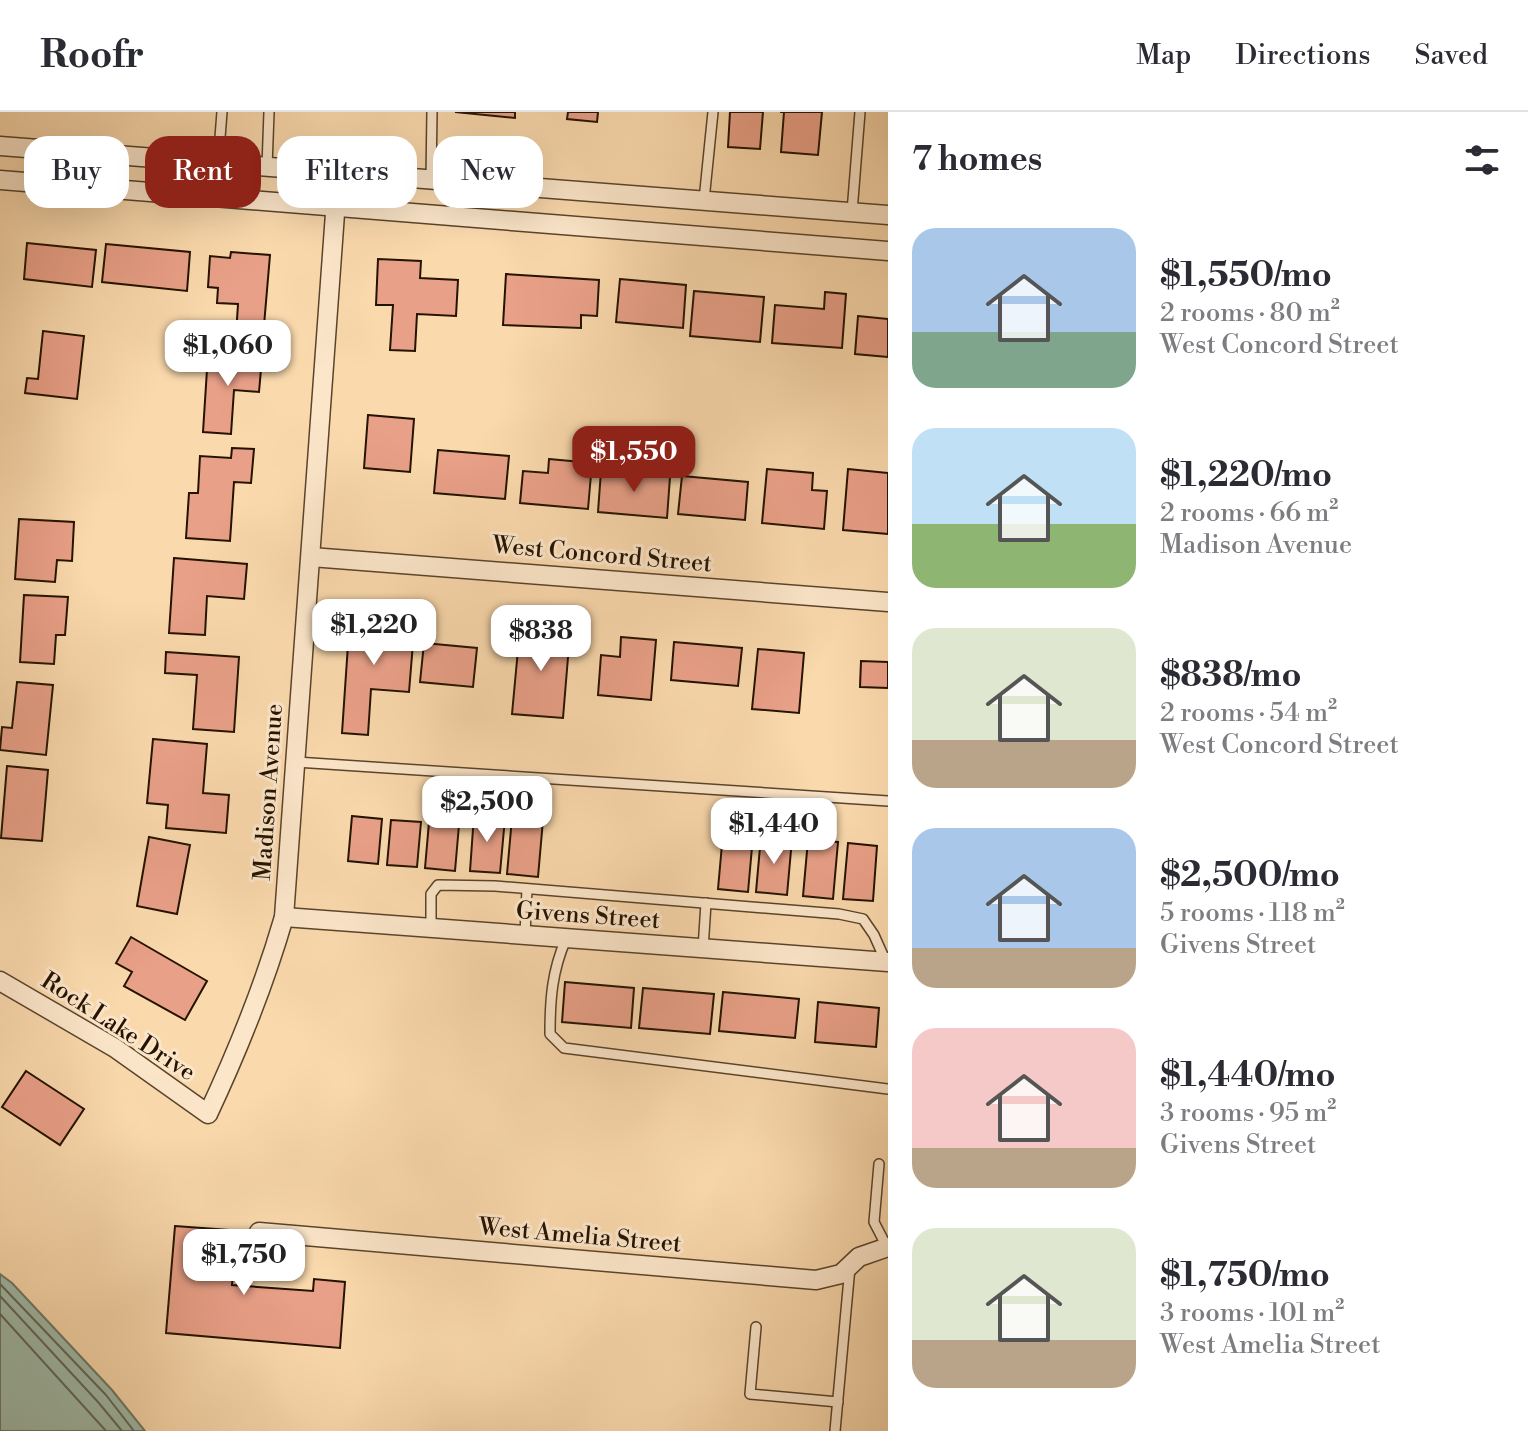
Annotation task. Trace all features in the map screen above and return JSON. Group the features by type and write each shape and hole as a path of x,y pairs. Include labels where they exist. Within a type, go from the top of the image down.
{"street":[{"path":"0,146 145,157"},
{"path":"261,167 277,168"},
{"path":"417,178 888,215"},
{"path":"0,180 277,203"},
{"path":"336,208 888,251"},
{"name":"Madison Avenue","path":"208,1114 242,1042 284,917 336,208"},
{"name":"West Concord Street","path":"311,557 888,602"},
{"name":"Givens Street","path":"284,917 887,962"},
{"name":"Rock Lake Drive","path":"0,981 115,1048 208,1114"},
{"name":"West Amelia Street","path":"259,1232 816,1280 841,1274 859,1257 887,1247"}],"lane":[{"path":"220,136 222,112"},
{"path":"267,167 269,112"},
{"path":"431,179 432,112"},
{"path":"704,200 713,112"},
{"path":"852,212 860,112"},
{"path":"296,762 888,801"},
{"path":"431,928 431,894 438,885 527,889 839,914 863,919 887,962"},
{"path":"525,935 527,889"},
{"path":"703,949 706,903"},
{"path":"566,938 549,992 550,1034 564,1048 888,1089"},
{"path":"879,1164 874,1222 887,1247"},
{"path":"835,1431 850,1265"},
{"path":"756,1327 750,1394 838,1402"}],"water":[{"path":"0,1274 112,1390 145,1431 0,1431"}],"building":[{"path":"455,112 515,112 515,118"},
{"path":"568,112 598,112 597,122 567,119"},
{"path":"730,112 763,112 760,149 728,147"},
{"path":"784,112 822,112 818,155 781,152"},
{"path":"27,243 96,250 92,287 24,279"},
{"path":"106,244 190,252 187,291 102,282"},
{"path":"231,252 270,255 263,337 236,335 238,304 217,303 218,288 208,287 210,256 230,258"},
{"path":"378,259 421,261 420,278 458,280 456,316 417,314 415,351 390,350 393,305 376,305"},
{"path":"506,274 599,280 597,316 581,315 581,328 503,325"},
{"path":"620,279 686,285 683,328 616,322"},
{"path":"694,291 764,297 760,342 690,336"},
{"path":"825,292 846,294 842,348 772,343 775,305 824,309"},
{"path":"858,316 888,319 888,357 855,354"},
{"path":"43,331 84,336 77,399 25,393 27,378 38,379"},
{"path":"208,354 262,358 259,392 234,390 231,434 203,432"},
{"path":"368,415 414,419 410,472 364,468"},
{"path":"232,448 254,449 251,483 234,482 230,541 186,538 189,493 198,493 200,456 231,458"},
{"path":"438,450 509,456 505,499 434,493"},
{"path":"549,459 592,463 588,509 520,503 523,471 548,473"},
{"path":"767,469 813,473 812,490 827,491 824,529 762,523"},
{"path":"848,469 888,473 888,534 843,530"},
{"path":"601,471 670,477 667,518 598,512"},
{"path":"682,476 748,482 745,520 678,514"},
{"path":"19,519 74,522 72,561 57,560 55,582 15,579"},
{"path":"174,558 247,564 244,599 207,596 205,635 169,633"},
{"path":"24,595 68,597 65,635 56,635 54,664 20,662"},
{"path":"350,615 395,618 394,630 414,631 409,692 371,689 368,735 342,733"},
{"path":"520,628 570,633 563,718 512,714"},
{"path":"621,637 656,640 651,700 598,695 601,655 620,657"},
{"path":"674,642 742,648 738,686 671,680"},
{"path":"424,643 477,648 473,687 420,682"},
{"path":"758,649 804,653 799,713 752,709"},
{"path":"166,652 239,657 234,732 193,729 197,675 165,673"},
{"path":"861,661 888,662 888,688 860,687"},
{"path":"17,682 53,685 46,755 0,750 2,727 12,728"},
{"path":"153,739 207,744 203,793 229,795 226,833 166,828 168,805 147,803"},
{"path":"7,766 48,770 42,841 1,838"},
{"path":"474,815 505,818 500,873 470,871"},
{"path":"352,816 382,819 378,864 348,861"},
{"path":"512,818 543,820 538,877 507,874"},
{"path":"391,820 421,822 417,867 387,865"},
{"path":"429,822 459,825 455,871 425,868"},
{"path":"723,833 753,836 748,892 718,889"},
{"path":"761,836 792,839 787,895 756,892"},
{"path":"149,837 190,845 177,914 137,906"},
{"path":"808,840 838,842 833,899 803,896"},
{"path":"848,843 877,846 873,901 843,899"},
{"path":"131,937 207,981 185,1020 124,986 132,972 116,963"},
{"path":"565,982 634,988 631,1028 562,1022"},
{"path":"643,988 714,994 710,1034 639,1028"},
{"path":"723,992 799,999 795,1038 719,1031"},
{"path":"818,1002 879,1008 876,1047 815,1042"},
{"path":"26,1071 84,1109 60,1145 2,1107"},
{"path":"175,1226 242,1231 239,1261 234,1260 232,1285 313,1291 314,1279 345,1282 340,1348 166,1333"}]}
